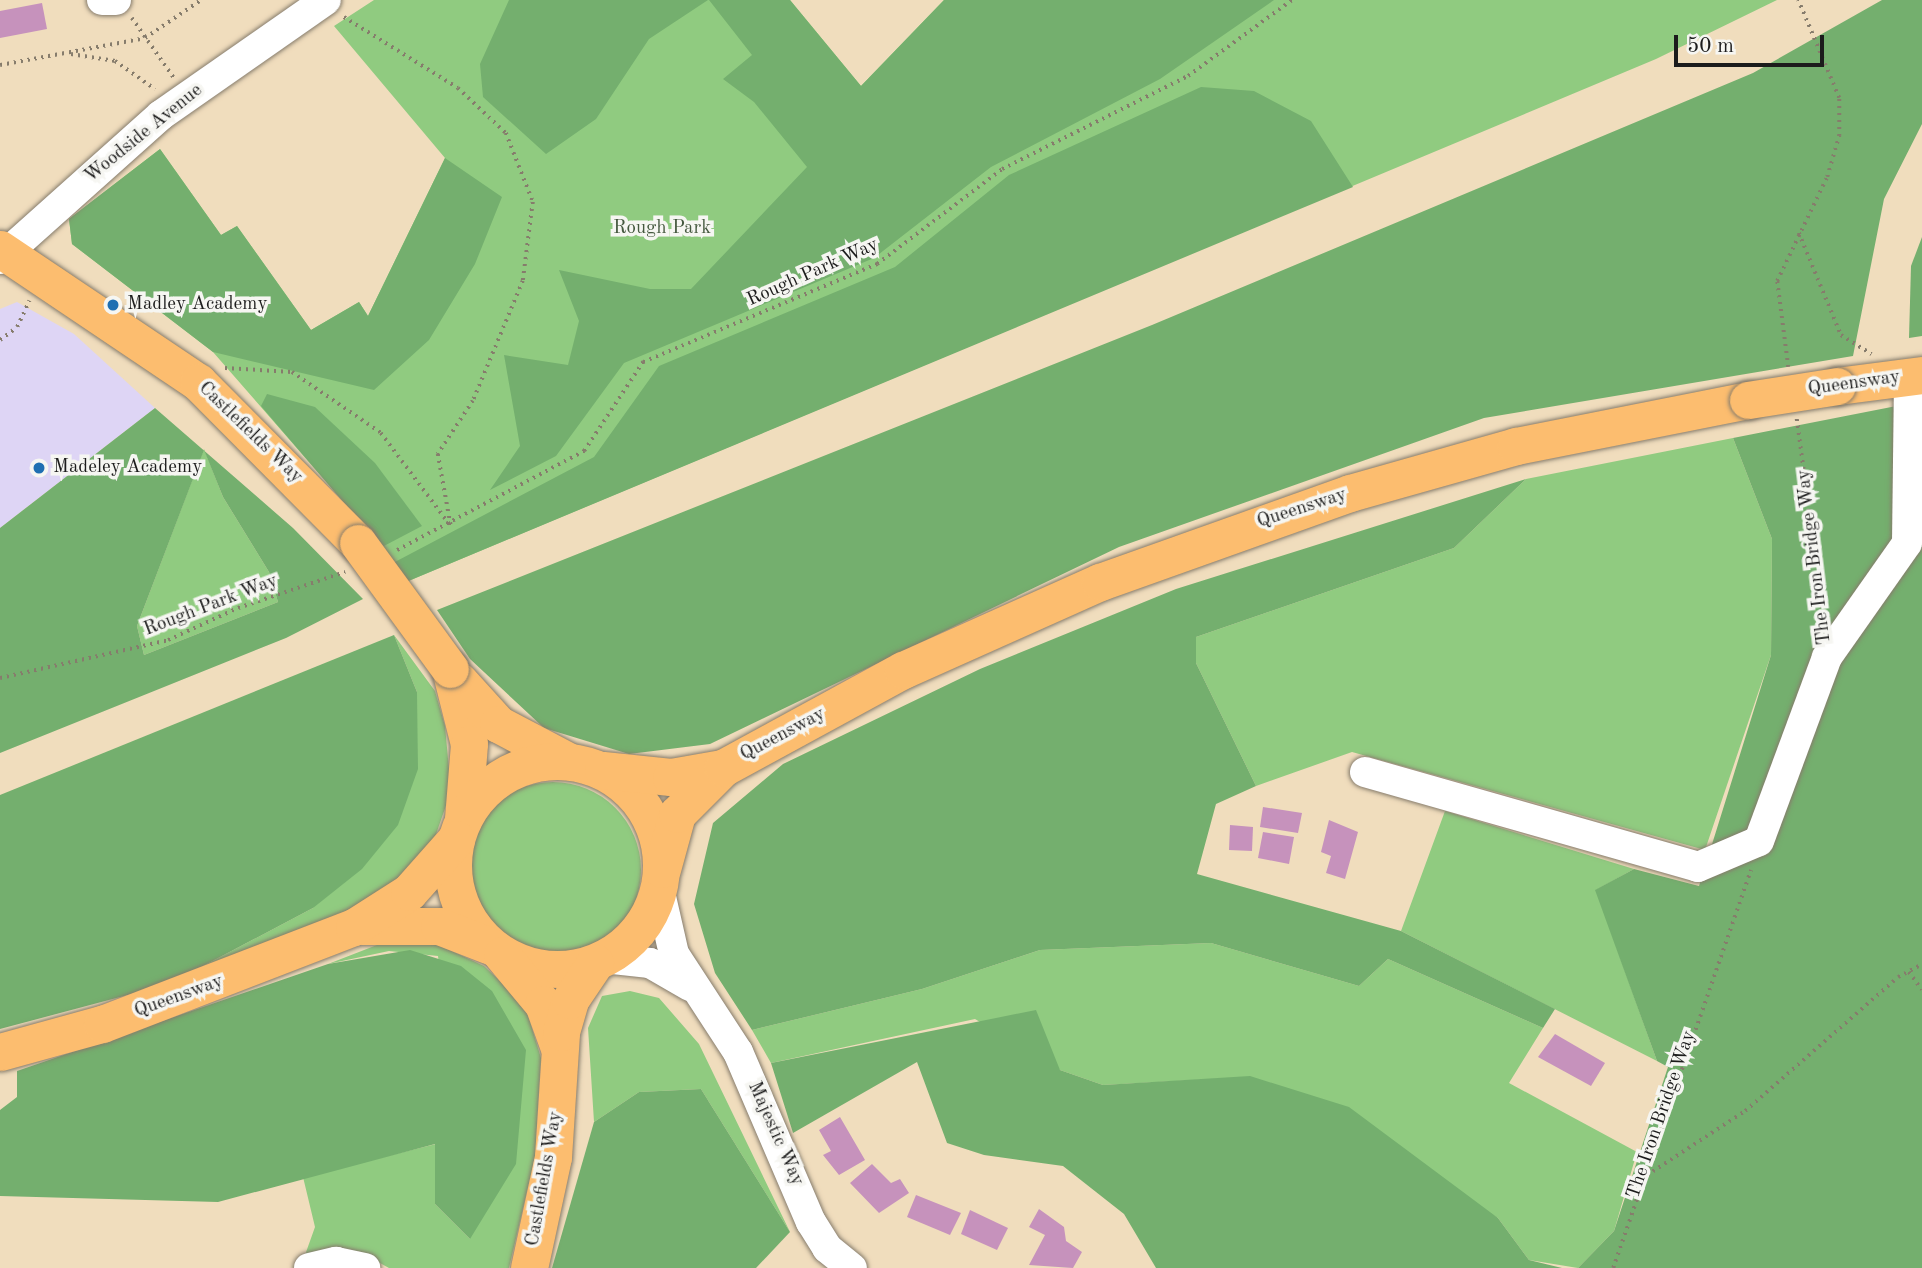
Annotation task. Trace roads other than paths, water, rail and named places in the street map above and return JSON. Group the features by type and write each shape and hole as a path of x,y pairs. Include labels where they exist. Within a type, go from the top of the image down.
{"main road":[{"name":"Castlefields Way","path":"1,254 42,277 198,382 498,724 583,765"},
{"name":"Queensway","path":"660,879 677,814 723,768 903,670 1100,582 1222,536 1516,446 1748,400 1915,376"},
{"name":"Castlefields Way","path":"450,669 469,744 459,830"},
{"name":"Queensway","path":"583,765 671,777 723,768"},
{"path":"583,765 625,785 646,810 660,879 629,941 600,960 541,967 496,950 458,898 459,830 506,774 583,765"},
{"name":"Queensway","path":"0,1052 114,1020 354,927 409,892 459,830"},
{"name":"Queensway","path":"354,927 414,922 496,950"},
{"name":"Castlefields Way","path":"496,950 543,1004 559,1048"},
{"name":"Castlefields Way","path":"529,1268 553,1157 559,1048 570,1000 600,960"}],"street":[{"name":"Woodside Avenue","path":"1,254 179,103 324,1"},
{"name":"The Iron Bridge Way","path":"1365,772 1698,867 1759,841 1827,657 1907,543 1915,376"},
{"name":"Majestic Way","path":"660,879 669,941 700,996 738,1052 811,1222 827,1248 852,1268"},
{"name":"Majestic Way","path":"600,960 664,968 700,996"},
{"path":"309,1268 335,1262 365,1268"}],"place":[{"name":"Madley Academy","path":"113,305"},
{"name":"Madeley Academy","path":"39,468"}],"park label":[{"name":"Rough Park","path":"662,229"}]}
